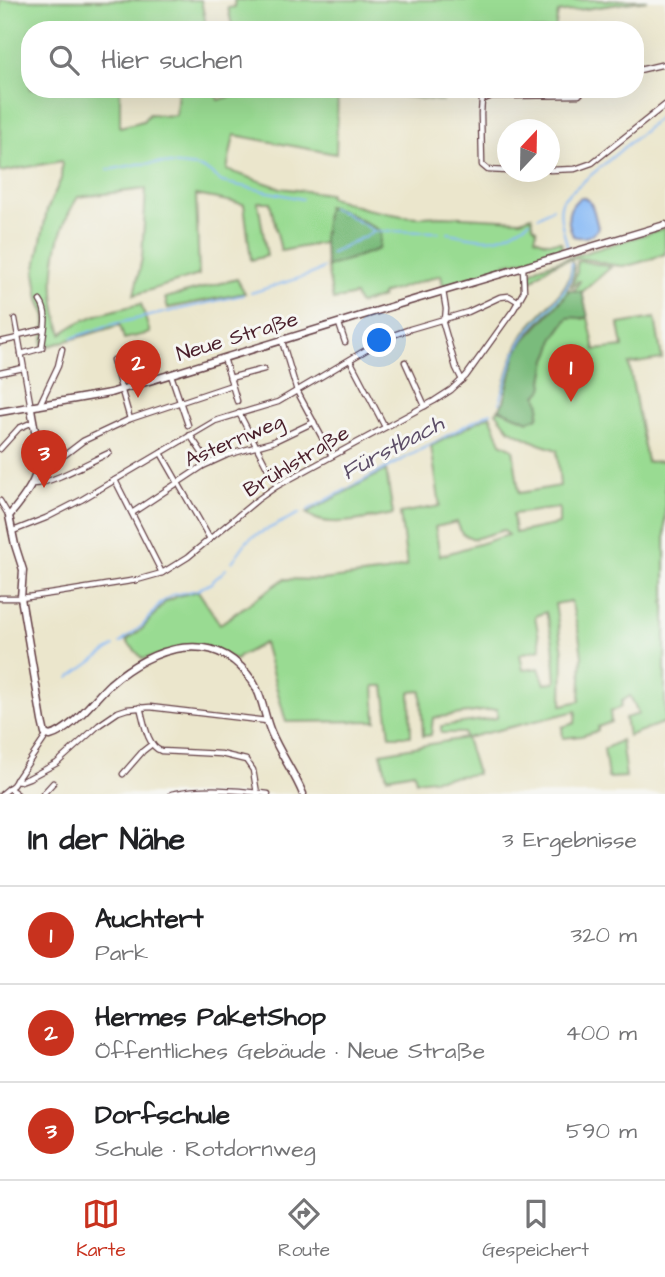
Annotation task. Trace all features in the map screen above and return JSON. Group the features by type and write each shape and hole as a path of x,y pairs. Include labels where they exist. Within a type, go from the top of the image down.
{"street":[{"path":"644,69 665,64"},
{"path":"487,98 482,100 482,165 488,170 497,170"},
{"path":"560,170 575,169 592,163 665,105"},
{"name":"Neue Straße","path":"0,412 121,390 665,225"},
{"name":"Brühlstraße","path":"0,598 21,598 130,581 162,573 182,562 277,486 446,394 474,367 519,302 525,286 523,268"},
{"path":"443,291 446,309 443,320 462,380"},
{"path":"13,531 56,513 215,421 278,402 396,333 475,310 500,297 509,296 519,302"},
{"path":"21,354 42,348 47,316 40,301"},
{"path":"9,516 32,484 38,464 15,319"},
{"path":"339,324 345,342"},
{"path":"0,342 44,329"},
{"path":"282,341 297,391 332,456"},
{"path":"39,406 58,366 62,349"},
{"path":"224,358 237,401"},
{"path":"113,360 130,419"},
{"path":"349,360 385,427"},
{"path":"405,362 425,405"},
{"path":"0,373 23,368"},
{"path":"230,378 264,369"},
{"path":"170,375 188,425"},
{"path":"38,464 62,457 83,441 130,419 232,385"},
{"path":"239,413 277,486"},
{"path":"0,449 19,428 33,422"},
{"name":"Asternweg","path":"132,513 209,463 272,442 314,422"},
{"path":"190,435 209,463"},
{"path":"32,484 40,484 108,453"},
{"path":"160,453 210,539"},
{"path":"115,480 162,573"},
{"path":"0,501 9,516 24,573 21,598 44,732 47,735"},
{"path":"47,735 55,735 66,727 136,664 175,648 204,648 218,652 240,667 251,679 273,736 301,794"},
{"path":"140,707 155,749 221,754 246,760 252,766 257,793"},
{"path":"16,780 29,778 57,763 94,729 127,709 150,707 267,721"},
{"path":"1,793 16,780 47,735"},
{"path":"123,774 152,744"},
{"path":"43,794 53,783"},
{"path":"9,788 17,794"},
{"path":"172,794 227,790 268,794"}],"green space":[{"path":"0,0 201,0 205,21 21,21 21,98 120,98 120,127 143,121 149,114 176,115 177,98 338,98 336,154 234,135 227,170 281,188 329,194 329,197 366,209 403,216 520,220 532,216 533,226 537,230 535,238 546,242 561,242 562,250 505,264 503,267 443,286 441,275 359,304 355,295 333,300 327,267 379,249 370,225 327,206 323,243 281,251 270,202 258,202 267,256 251,260 244,204 196,195 199,275 134,295 142,258 146,189 78,197 62,229 55,263 55,299 62,334 89,318 141,304 150,333 124,339 120,325 42,348 46,316 39,300 35,272 47,210 61,179 62,161 0,172"},
{"path":"234,0 647,0 558,13 557,21 231,21 228,8 235,7"},
{"path":"418,98 442,98 442,101"},
{"path":"327,206 381,231 379,249 327,267 323,238"},
{"path":"665,228 665,254 623,266 582,259 566,260 544,270 532,281 528,279 539,267"},
{"path":"572,262 574,272 567,289 569,290 521,345 506,392 503,390 520,341 567,283"},
{"path":"577,262 611,267 582,292 574,291 580,281 571,288 577,272"},
{"path":"237,279 245,293 168,308 165,298"},
{"path":"569,290 582,292 588,317 568,318 554,338 547,359 543,389 537,395 540,405 538,417 529,421 499,409 522,343"},
{"path":"588,317 595,350 623,347 619,324 655,318 662,359 629,364 647,462 665,461 665,722 628,736 625,718 639,714 630,696 622,701 621,707 610,712 611,722 598,727 598,731 581,736 563,738 562,727 575,723 576,711 466,738 477,774 416,781 414,772 387,777 381,753 465,738 464,733 441,733 441,726 497,718 497,709 433,718 431,735 423,736 421,691 410,692 411,736 390,736 384,686 374,686 376,721 286,722 264,643 236,660 202,646 143,659 126,641 142,629 165,602 178,596 198,591 220,624 284,579 322,580 386,572 407,566 400,513 440,506 431,446 490,415 501,443 513,449 519,493 560,486 557,450 510,430 496,412 499,409 529,421 554,338 568,318","holes":["559,508 559,524 515,533 513,514","457,522 462,534 474,539 504,530 508,535 440,556 435,527","571,601 582,656 580,701 562,705 563,652 555,604","546,612 553,642 556,682 545,684 539,668 523,670 520,654 541,649 535,616"]},
{"path":"386,470 393,514 333,522 316,519 306,513"},
{"path":"621,740 626,777 608,778 604,749"}],"water":[{"path":"581,197 591,204 598,227 591,235 580,237 573,236 568,219 572,205"}],"waterway":[{"name":"Fürstbach","path":"568,249 561,218 564,199 665,113"},
{"path":"108,170 160,163 198,167 222,182 302,199"},
{"path":"331,208 374,231 439,232"},
{"path":"538,217 553,208"},
{"path":"448,233 476,238 498,237 530,221"},
{"path":"330,254 373,232"},
{"name":"Fürstbach","path":"500,403 518,347 562,294 571,273 571,263"},
{"path":"251,293 323,268"},
{"path":"72,338 109,325 243,295"},
{"name":"Fürstbach","path":"308,510 491,412"},
{"name":"Fürstbach","path":"232,562 252,537 300,513"},
{"name":"Fürstbach","path":"120,643 143,625 161,603 172,595 197,590 211,583 226,569"},
{"name":"Fürstbach","path":"69,678 114,646"}],"place":[{"name":"Hermes PaketShop","path":"138,398"},
{"name":"Auchtert","path":"571,402"},
{"name":"Dorfschule","path":"44,488"}]}
